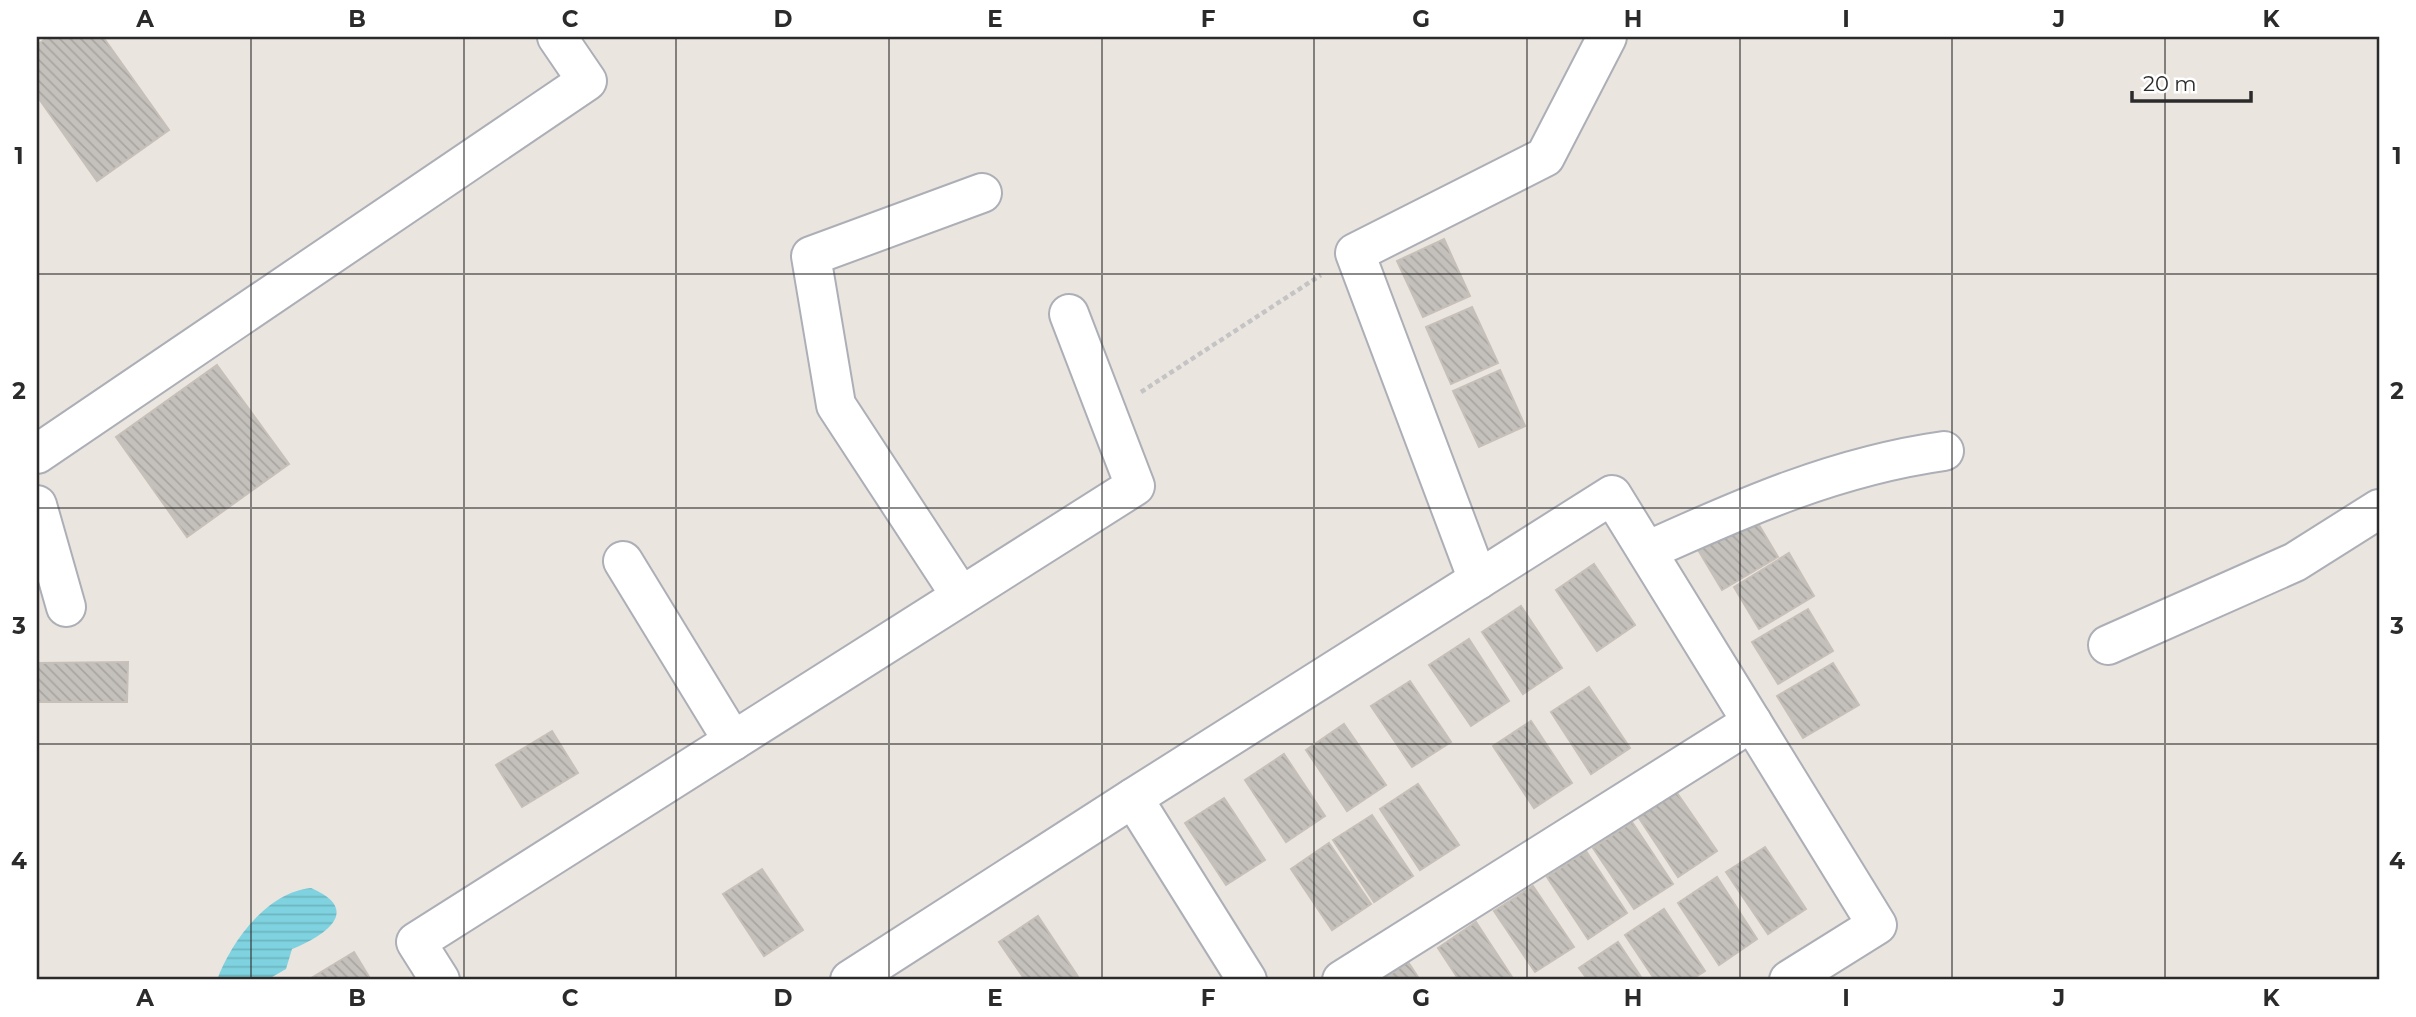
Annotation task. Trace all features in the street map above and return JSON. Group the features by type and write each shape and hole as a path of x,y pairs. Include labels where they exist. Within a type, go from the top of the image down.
{"street":[{"path":"37,454 587,81 557,37"},
{"path":"1478,580 1355,253 1545,157 1607,37"},
{"path":"961,596 836,405 811,256 982,193"},
{"path":"440,980 416,942 1135,486 1069,314"},
{"path":"1647,551 1737,510 1811,483 1896,458 1944,451"},
{"path":"850,980 1612,495 1877,925 1789,980"},
{"path":"37,505 66,607"},
{"path":"2108,645 2295,562 2379,509"},
{"path":"623,561 733,741"},
{"path":"1342,980 1752,722"},
{"path":"1133,798 1247,980"}],"path":[{"path":"1108,414 1355,253"}],"water":[{"path":"311,888 326,896 335,905 337,914 326,930 292,949 286,969 267,980 217,980 231,950 253,921 280,899"}],"building":[{"path":"48,37 103,37 169,130 97,181 37,96 37,45"},
{"path":"1444,239 1470,296 1423,317 1397,261"},
{"path":"1472,307 1498,363 1451,384 1426,327"},
{"path":"217,365 289,464 187,537 116,437"},
{"path":"1500,370 1525,426 1479,447 1453,391"},
{"path":"1753,515 1778,557 1722,590 1697,548"},
{"path":"1789,553 1814,596 1759,629 1734,587"},
{"path":"1594,564 1635,625 1597,651 1556,590"},
{"path":"1521,606 1562,668 1523,694 1482,632"},
{"path":"1808,609 1833,651 1778,684 1752,642"},
{"path":"1469,639 1509,701 1471,726 1429,665"},
{"path":"128,662 127,702 37,702 37,663"},
{"path":"1833,663 1859,705 1803,738 1777,696"},
{"path":"1410,681 1451,742 1412,767 1371,706"},
{"path":"1589,687 1630,748 1591,774 1551,712"},
{"path":"1531,721 1572,783 1534,808 1493,746"},
{"path":"1344,724 1386,785 1347,811 1306,750"},
{"path":"552,731 578,773 522,807 496,765"},
{"path":"1284,754 1325,816 1286,842 1245,780"},
{"path":"1418,784 1459,845 1420,870 1380,809"},
{"path":"1675,790 1717,851 1678,877 1637,815"},
{"path":"1224,798 1265,860 1226,885 1185,823"},
{"path":"1372,815 1413,876 1374,902 1333,840"},
{"path":"1632,822 1673,884 1634,909 1593,848"},
{"path":"1329,843 1371,904 1332,930 1291,869"},
{"path":"1765,847 1806,909 1768,934 1726,872"},
{"path":"1586,851 1627,913 1588,939 1547,877"},
{"path":"762,869 803,930 764,956 723,894"},
{"path":"1717,877 1757,939 1719,965 1678,903"},
{"path":"1533,886 1574,947 1535,972 1494,911"},
{"path":"1664,909 1705,971 1691,980 1655,980 1625,935"},
{"path":"1038,916 1079,978 1025,980 999,942"},
{"path":"1476,922 1514,980 1459,980 1438,948"},
{"path":"1618,942 1643,980 1588,980 1579,968"},
{"path":"354,952 371,980 308,980"},
{"path":"1408,962 1420,980 1382,980"}]}
